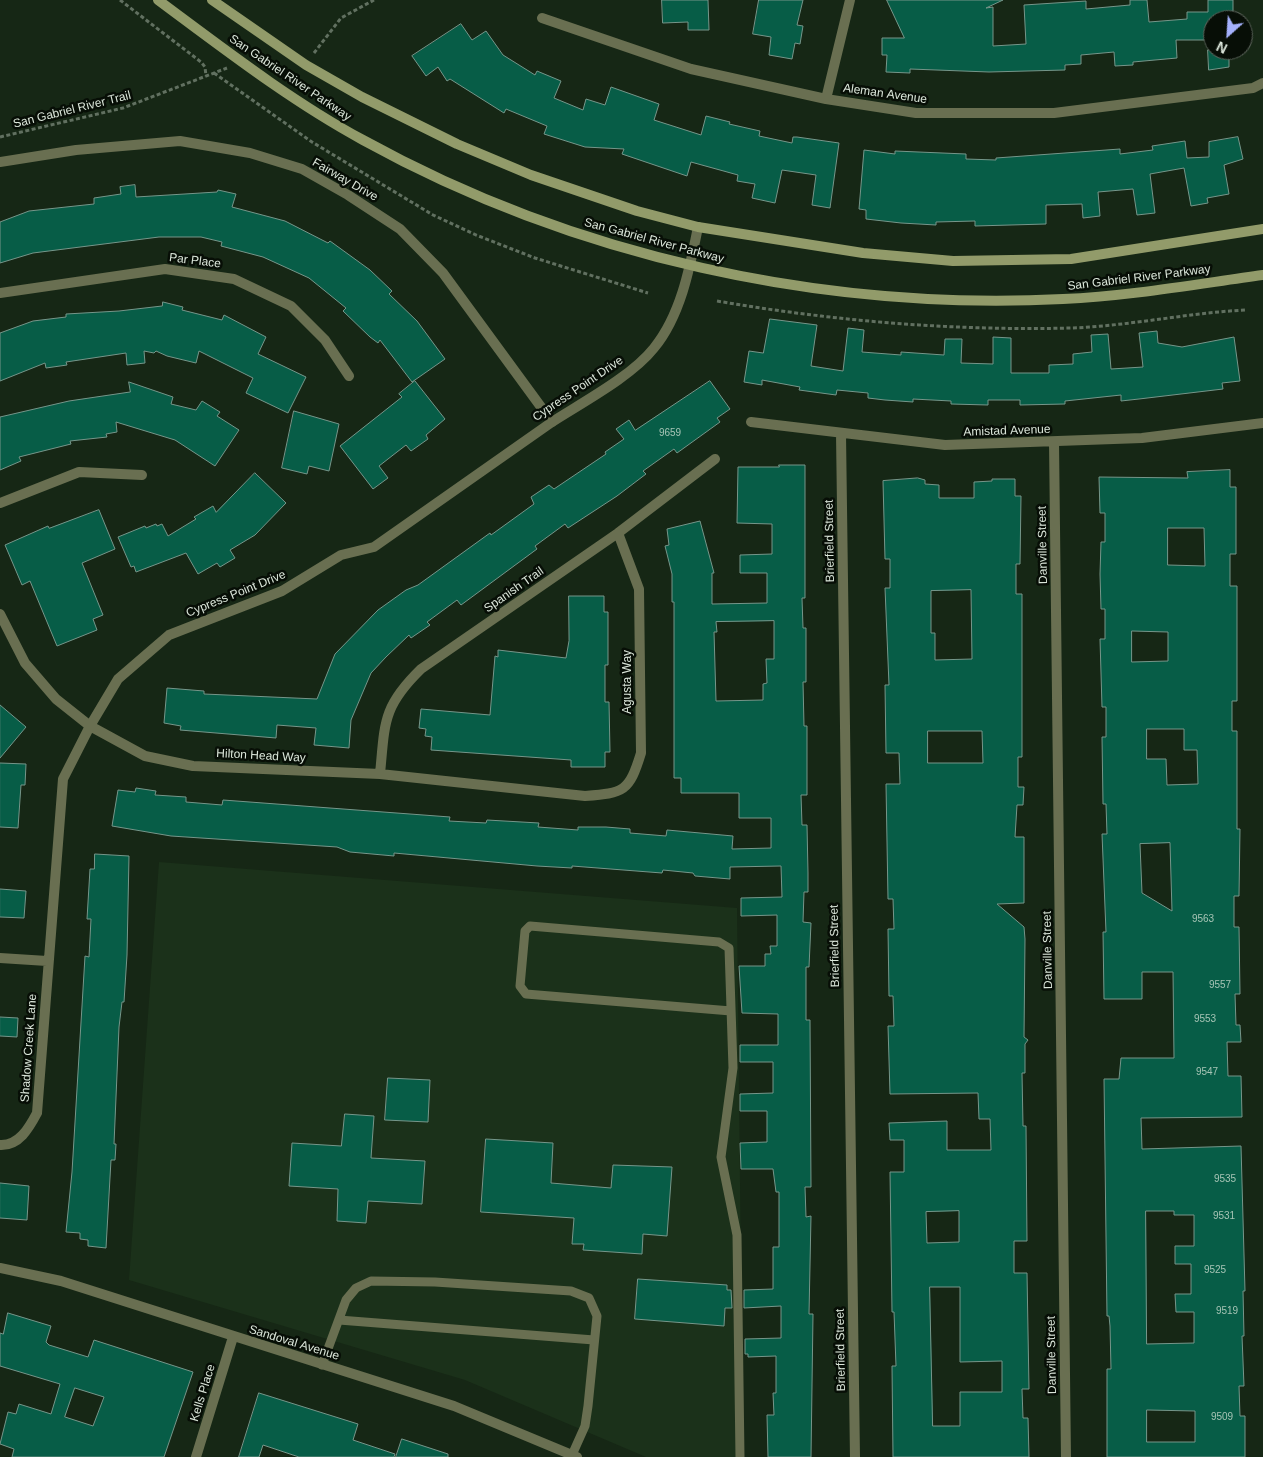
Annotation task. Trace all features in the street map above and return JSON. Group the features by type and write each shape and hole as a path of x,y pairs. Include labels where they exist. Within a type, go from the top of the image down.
{"main road":[{"name":"San Gabriel River Parkway","path":"158,0 307,107 362,140 429,175 504,207 571,232 690,266 789,284 868,295 943,300 1061,299 1114,296 1263,275"},
{"name":"San Gabriel River Parkway","path":"212,0 251,29 306,65 362,97 457,144 523,172 637,211 698,227 863,253 953,261 1071,259 1263,229"}],"street":[{"path":"826,98 850,0"},
{"name":"Aleman Avenue","path":"542,18 690,69 826,98 916,113 1054,114 1253,88 1263,83"},
{"name":"Fairway Drive","path":"0,162 76,150 180,141 250,153 302,169 348,195 400,229 443,273 552,422"},
{"name":"Cypress Point Drive","path":"47,961 63,779 90,726 118,679 169,635 282,592 341,555 374,547 552,422 631,370 654,348 668,327 690,266 698,227"},
{"name":"Par Place","path":"0,293 165,269 234,279 292,306 325,340 349,376"},
{"name":"Amistad Avenue","path":"751,422 945,445 1142,438 1263,423"},
{"name":"Brierfield Street","path":"841,434 855,1457"},
{"name":"Danville Street","path":"1054,442 1066,1457"},
{"name":"Spanish Trail","path":"380,774 386,718 400,689 421,669 618,533 715,459"},
{"path":"0,503 79,472 142,475"},
{"name":"Agusta Way","path":"585,796 615,794 633,779 641,753 639,589 618,533"},
{"name":"Hilton Head Way","path":"0,614 25,663 56,699 90,726 145,756 193,766 380,774 585,796"},
{"path":"0,958 47,961"},
{"name":"Shadow Creek Lane","path":"0,1145 8,1146 26,1133 38,1113 47,961"},
{"name":"Sandoval Avenue","path":"0,1268 61,1281 454,1406 500,1423 574,1456"},
{"name":"Kells Place","path":"196,1457 233,1337"}],"lane":[{"path":"731,1011 526,994 520,986 525,931 530,926 719,942 729,948 733,1068 721,1157 737,1235 740,1457"},
{"path":"322,1365 346,1300 356,1288 371,1281 435,1282 571,1291 589,1298 597,1316 585,1426 574,1456"},
{"path":"339,1320 594,1340"}],"path":[{"name":"San Gabriel River Trail","path":"0,137 123,108 206,76 205,67 190,52 120,0"},
{"path":"306,65 322,41 341,18 374,0"},
{"path":"214,73 312,142 433,215 476,235 535,258 648,293"},
{"path":"717,301 796,314 918,327 1074,328 1245,310"}],"shaded area":[{"path":"159,862 737,908 743,1457 646,1457 465,1380 129,1280"}],"building":[{"path":"662,0 708,0 709,30 688,30 688,22 663,23"},
{"path":"759,0 803,0 797,25 803,26 800,44 795,43 792,59 769,55 771,37 753,34"},
{"path":"887,0 1003,0 986,8 993,7 993,46 1026,44 1024,5 1086,1 1086,9 1130,5 1130,0 1147,0 1149,22 1187,19 1187,12 1203,12 1203,40 1176,40 1177,58 1133,62 1133,65 1115,66 1114,52 1081,55 1081,64 1065,65 1065,70 989,72 910,69 910,73 886,72 887,55 882,55 882,38 904,38"},
{"path":"1208,0 1233,0 1233,10 1208,10"},
{"path":"461,24 472,40 486,31 503,55 535,75 537,71 561,81 554,98 583,110 586,99 605,105 611,87 659,104 654,120 701,135 706,116 730,122 729,124 760,131 759,136 792,143 793,137 797,137 839,143 830,208 812,205 816,175 782,170 775,203 752,198 755,184 737,181 738,175 691,162 687,176 622,154 624,149 585,147 544,134 547,126 506,109 504,113 450,79 447,81 438,67 426,76 412,56"},
{"path":"1208,60 1229,60 1229,67 1209,70"},
{"path":"1238,137 1243,159 1224,165 1229,194 1207,198 1208,203 1191,206 1184,168 1150,174 1155,213 1137,215 1133,189 1098,192 1100,216 1083,218 1082,204 1046,205 1046,224 975,226 975,221 936,222 936,225 901,223 866,219 866,210 859,209 864,150 895,154 895,151 966,154 966,159 996,160 996,158 1120,149 1120,154 1153,150 1152,146 1185,141 1187,158 1209,157 1209,142"},
{"path":"135,185 136,197 217,192 218,190 236,194 232,207 285,221 328,243 330,241 370,270 392,291 389,294 417,321 445,359 412,382 380,340 378,343 370,337 343,311 346,308 309,278 263,257 221,246 222,242 201,237 159,237 33,253 0,263 0,222 29,211 94,204 94,198 121,194 120,187"},
{"path":"163,302 183,307 182,310 222,320 224,315 266,337 258,354 306,377 288,413 246,393 253,378 199,351 196,363 167,356 156,351 154,353 144,351 145,363 127,365 126,353 66,362 67,365 46,368 45,363 0,381 0,333 33,321 66,317 66,314 162,306"},
{"path":"770,319 817,325 811,366 843,371 848,328 864,330 862,352 901,355 901,352 944,355 945,339 962,339 961,363 993,364 993,337 1011,338 1011,373 1049,373 1049,365 1073,364 1073,354 1092,352 1091,335 1108,334 1111,369 1143,367 1139,333 1157,331 1158,343 1182,347 1234,337 1240,381 1222,383 1223,389 1121,401 1121,395 1065,401 1065,404 1020,405 1020,400 988,400 988,405 951,404 951,401 913,399 913,402 885,400 868,398 868,393 837,390 836,395 799,390 800,387 762,380 762,385 744,382 749,351 763,353"},
{"path":"415,381 445,419 426,435 428,439 411,451 406,445 379,466 388,478 373,489 340,446 402,397 399,394"},
{"path":"710,381 730,409 717,418 720,422 677,453 674,449 643,471 646,474 617,496 568,528 565,524 535,546 537,549 461,605 457,600 427,622 430,625 411,638 409,635 386,657 371,673 351,720 349,748 314,745 316,728 277,725 276,738 180,730 181,726 164,723 167,688 204,691 204,694 317,699 335,654 378,610 406,590 418,585 534,504 531,497 549,485 554,489 606,454 605,452 624,439 616,429 629,420 635,430"},
{"path":"129,382 173,397 171,404 196,410 202,401 220,412 217,416 239,430 215,466 175,440 116,422 117,432 106,434 107,437 70,441 71,444 19,457 21,461 0,470 0,417 69,401 130,392"},
{"path":"294,411 339,424 329,471 309,466 307,474 282,468"},
{"path":"779,465 805,465 805,598 802,598 803,628 806,628 806,682 803,682 804,726 807,726 807,795 801,795 802,825 807,825 808,873 808,892 804,892 803,922 811,923 809,967 806,967 806,1020 810,1020 811,1187 805,1187 806,1217 811,1216 809,1314 813,1314 811,1457 768,1457 767,1415 774,1415 773,1393 776,1393 776,1356 748,1357 748,1354 745,1354 745,1339 781,1338 781,1306 744,1308 744,1290 773,1289 773,1247 779,1247 779,1192 776,1192 773,1169 741,1169 740,1143 767,1142 767,1111 740,1111 740,1094 773,1093 773,1062 740,1062 740,1045 778,1045 778,1014 742,1013 739,966 765,966 765,954 771,954 770,946 777,946 777,915 741,916 741,898 782,897 781,866 730,867 730,879 695,876 693,873 663,870 662,873 572,866 572,868 537,866 394,853 394,856 350,852 337,847 171,836 112,826 118,790 135,792 136,788 156,791 155,795 186,797 186,802 222,805 223,800 450,817 449,821 486,823 487,820 539,823 538,827 578,830 578,827 606,827 630,829 630,833 666,836 667,830 733,836 732,849 771,848 771,818 739,818 739,793 681,793 681,778 674,778 674,602 672,602 672,574 665,546 669,545 667,529 700,521 714,573 712,573 712,604 767,603 767,573 740,573 740,555 772,554 772,524 737,523 738,467 779,467","holes":["774,621 774,659 766,659 767,683 763,684 763,700 716,701 714,632 717,632 716,622"]},
{"path":"1230,470 1230,487 1236,487 1236,554 1230,554 1230,586 1237,586 1237,701 1232,701 1232,731 1237,731 1237,829 1240,829 1239,896 1234,896 1234,927 1239,927 1240,994 1235,994 1236,1025 1240,1025 1241,1042 1227,1042 1228,1076 1241,1076 1242,1117 1141,1118 1142,1149 1241,1146 1245,1291 1243,1291 1244,1336 1242,1336 1244,1386 1239,1386 1240,1416 1245,1416 1245,1457 1107,1457 1107,1369 1111,1369 1110,1326 1109,1316 1107,1316 1104,1079 1119,1079 1121,1058 1174,1058 1173,972 1142,972 1142,999 1104,999 1103,932 1106,932 1102,834 1107,834 1106,804 1103,804 1102,737 1106,737 1106,707 1102,707 1100,639 1105,639 1105,609 1101,609 1100,574 1101,542 1105,542 1105,513 1100,513 1099,477 1188,478 1187,472","holes":["1168,528 1204,528 1205,566 1168,565","1132,631 1168,632 1168,661 1132,662","1147,729 1184,729 1184,750 1197,750 1198,784 1167,785 1166,759 1147,759","1170,843 1172,911 1142,893 1140,844","1146,1211 1174,1211 1174,1215 1194,1215 1194,1246 1175,1246 1175,1264 1191,1264 1191,1294 1175,1294 1176,1312 1194,1312 1194,1343 1147,1344","1147,1410 1195,1411 1195,1442 1147,1442"]},
{"path":"255,473 286,503 255,535 230,550 235,558 220,567 217,563 198,574 186,553 136,572 134,566 131,567 118,537 145,526 146,528 156,524 157,526 162,524 168,536 213,506 216,512"},
{"path":"918,478 925,480 925,484 939,485 939,498 974,498 974,482 992,481 992,479 1015,479 1015,496 1021,496 1020,564 1016,564 1016,594 1022,594 1022,757 1018,757 1018,787 1024,787 1023,805 1017,805 1015,837 1024,837 1024,903 997,904 1024,927 1025,939 1024,1037 1028,1040 1025,1044 1025,1073 1022,1073 1023,1126 1026,1126 1027,1241 1014,1241 1014,1273 1027,1273 1029,1389 1022,1389 1023,1418 1028,1418 1029,1457 893,1457 892,1366 896,1366 894,1312 892,1312 890,1172 904,1172 904,1140 890,1140 889,1123 947,1121 947,1150 991,1150 990,1119 979,1119 978,1093 890,1094 888,1026 894,1026 893,996 889,996 888,929 894,929 893,899 888,899 886,784 900,784 899,753 886,753 885,685 889,685 885,588 890,588 890,559 885,559 883,481","holes":["971,590 972,659 935,660 935,633 931,633 931,591","928,731 982,731 983,763 928,763","959,1211 959,1242 927,1243 926,1212","930,1287 960,1287 960,1362 1002,1361 1002,1392 960,1392 960,1426 933,1426"]},
{"path":"99,510 115,549 82,563 103,615 93,619 97,630 57,646 30,581 22,585 5,545 48,526 49,528"},
{"path":"569,596 604,596 604,612 608,612 608,665 605,665 605,702 609,702 610,752 605,752 605,767 571,767 571,760 431,750 432,737 425,736 426,729 419,728 421,709 490,715 495,656 498,657 498,650 566,658 569,641"},
{"path":"0,705 26,727 0,758"},
{"path":"0,763 26,764 25,785 21,785 18,828 0,827"},
{"path":"95,854 129,856 127,955 124,1002 122,1002 119,1027 114,1144 116,1144 115,1160 111,1160 106,1248 88,1246 88,1240 80,1239 80,1233 66,1232 72,1172 85,956 89,957 91,919 87,919 90,869 94,869"},
{"path":"0,889 26,891 24,918 0,917"},
{"path":"0,1017 18,1018 17,1037 0,1036"},
{"path":"388,1078 430,1080 428,1122 385,1120"},
{"path":"345,1114 374,1116 371,1158 425,1161 422,1204 368,1201 366,1223 337,1221 338,1189 289,1186 292,1143 341,1146"},
{"path":"486,1139 553,1143 551,1183 611,1188 613,1165 672,1167 667,1236 643,1234 642,1254 583,1250 584,1244 572,1244 574,1218 481,1212"},
{"path":"0,1183 29,1186 27,1220 0,1218"},
{"path":"638,1279 727,1285 727,1290 731,1290 732,1308 725,1308 724,1326 635,1319"},
{"path":"8,1313 51,1326 46,1342 49,1345 88,1357 94,1340 193,1372 164,1457 12,1457 14,1449 0,1444 8,1412 16,1414 19,1404 51,1414 60,1384 0,1366 0,1333 3,1334","holes":["75,1388 104,1397 93,1426 65,1417"]},
{"path":"259,1393 358,1424 353,1440 395,1454 394,1457 299,1457 263,1445 259,1457 239,1457"},
{"path":"402,1439 448,1454 448,1457 396,1457"}]}
